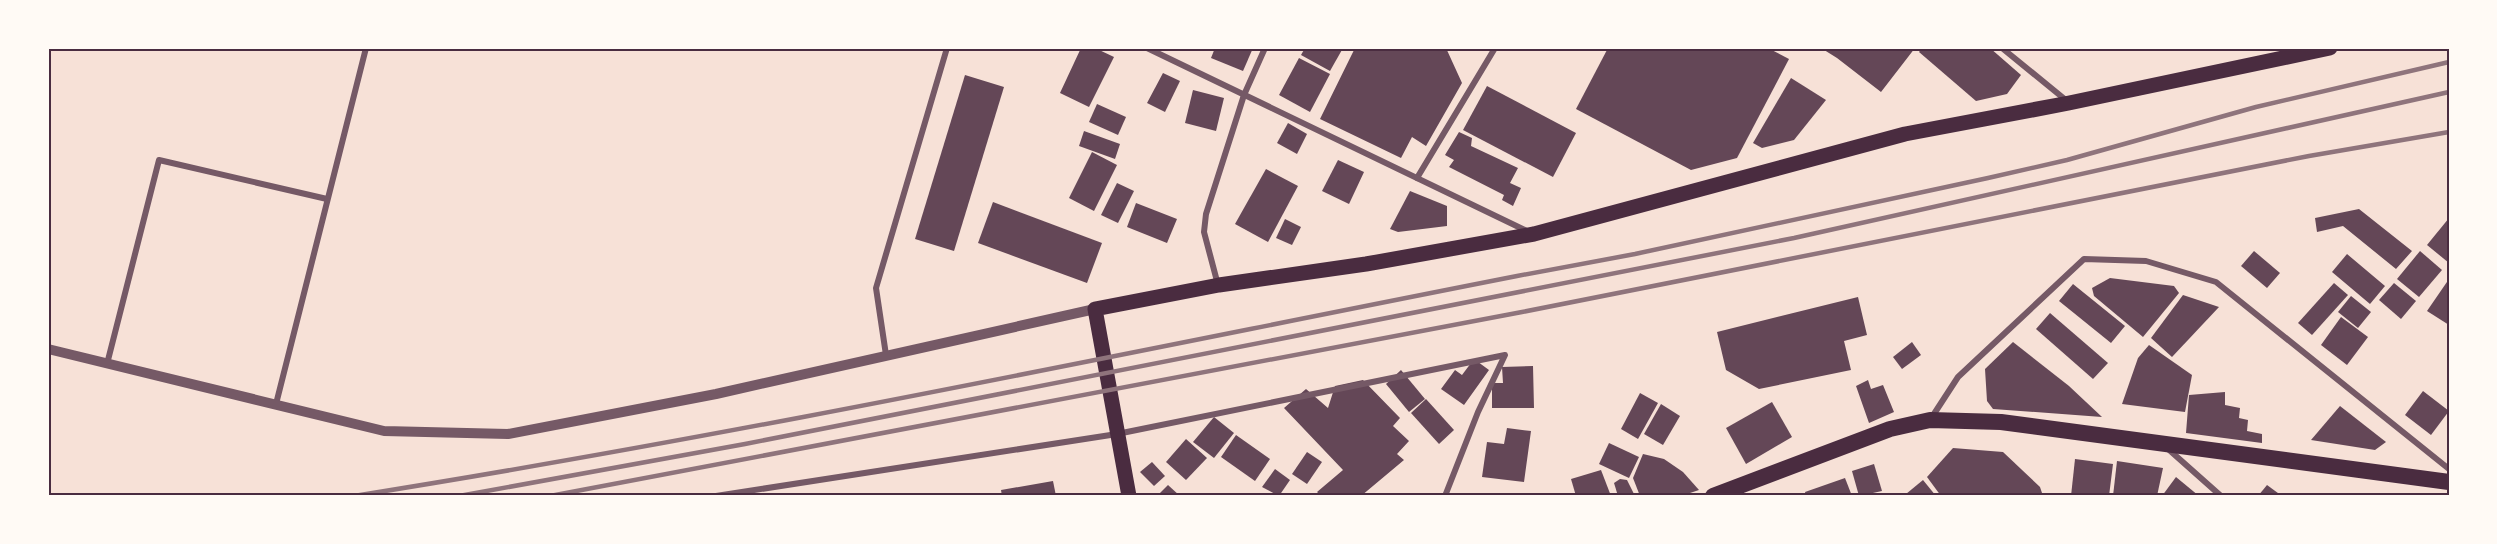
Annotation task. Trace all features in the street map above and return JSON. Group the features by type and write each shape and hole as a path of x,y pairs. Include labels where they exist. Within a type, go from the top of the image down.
{"highway":[{"path":"1713,496 1890,429 1930,420 2001,422 2449,482"}],"main road":[{"path":"1129,496 1095,309 1218,285 1366,264 1534,234 1905,134 2070,106 2330,48"}],"street":[{"path":"276,404 366,48"},
{"path":"886,354 876,288 947,48"},
{"path":"1147,48 1534,234"},
{"path":"1218,285 1204,232 1205,223 1244,95 1265,48"},
{"path":"1417,178 1495,48"},
{"path":"2002,48 2070,106"},
{"path":"107,364 159,160 327,199"},
{"path":"1930,420 1958,377 2084,259 2146,261 2216,282 2449,469"},
{"path":"48,350 384,431 508,434 716,394 886,354 1095,309"},
{"path":"716,496 1117,430 1505,354 1478,412 1445,496"},
{"path":"2163,445 2221,496"},
{"path":"760,488 762,496"}],"building":[{"path":"1081,48 1095,48 1114,57 1089,107 1060,93"},
{"path":"1215,48 1253,48 1243,71 1211,58"},
{"path":"1305,48 1343,48 1330,71 1301,55"},
{"path":"1355,48 1446,48 1462,83 1426,146 1412,137 1401,158 1320,119"},
{"path":"1608,48 1768,48 1789,59 1737,158 1691,170 1576,109"},
{"path":"1821,48 1915,48 1881,92"},
{"path":"1922,48 1990,48 2021,75 2007,94 1976,101 1919,52"},
{"path":"1299,58 1330,74 1310,112 1279,95"},
{"path":"1163,73 1180,81 1165,112 1147,103"},
{"path":"965,75 1004,87 954,251 915,239"},
{"path":"1791,78 1826,100 1794,140 1762,148 1753,143"},
{"path":"1487,86 1576,133 1553,177 1463,130"},
{"path":"1193,90 1224,98 1216,131 1185,123"},
{"path":"1097,104 1126,117 1118,135 1089,122"},
{"path":"1288,123 1307,134 1297,154 1277,143"},
{"path":"1084,131 1120,144 1115,159 1079,146"},
{"path":"1459,132 1472,138 1471,146 1518,168 1510,183 1521,188 1513,206 1502,200 1504,195 1449,167 1454,160 1445,155"},
{"path":"1092,152 1117,165 1094,211 1069,198"},
{"path":"1338,160 1364,172 1349,204 1322,191"},
{"path":"1266,169 1298,186 1268,242 1235,224"},
{"path":"1117,183 1134,191 1118,223 1101,215"},
{"path":"1410,191 1447,206 1447,226 1398,232 1390,229"},
{"path":"993,202 1102,243 1087,283 978,243"},
{"path":"1136,203 1177,219 1167,243 1127,227"},
{"path":"2359,209 2412,251 2396,269 2343,226 2317,232 2315,218"},
{"path":"2449,218 2449,263 2427,245"},
{"path":"1285,219 1301,227 1292,245 1276,238"},
{"path":"2254,251 2280,273 2267,288 2241,266"},
{"path":"2420,251 2442,270 2419,297 2397,279"},
{"path":"2347,254 2385,286 2370,304 2332,272"},
{"path":"2110,278 2174,286 2179,293 2143,337 2094,296 2092,288"},
{"path":"2449,279 2449,325 2427,311"},
{"path":"2334,283 2348,295 2312,335 2298,323"},
{"path":"2394,283 2416,301 2401,319 2379,300"},
{"path":"2073,284 2125,326 2111,343 2059,301"},
{"path":"2183,295 2219,307 2172,357 2151,338"},
{"path":"2351,296 2371,312 2358,328 2338,312"},
{"path":"1858,297 1867,335 1844,341 1851,370 1759,389 1726,370 1717,332"},
{"path":"2050,313 2108,363 2093,379 2036,329"},
{"path":"2341,317 2368,337 2347,365 2321,345"},
{"path":"1912,342 1921,355 1902,369 1893,357"},
{"path":"2013,342 2069,386 2102,417 1993,409 1987,401 1985,369"},
{"path":"2149,345 2192,375 2185,412 2122,404 2138,358"},
{"path":"1474,359 1489,370 1464,405 1441,389 1455,370 1462,375"},
{"path":"1533,366 1534,408 1492,408 1492,383 1503,383 1502,367"},
{"path":"1401,370 1425,399 1409,412 1386,384"},
{"path":"1363,380 1400,418 1393,426 1409,441 1397,454 1404,460 1361,496 1321,496 1317,492 1343,470 1284,408 1306,389 1328,408 1335,386"},
{"path":"1868,380 1871,389 1883,385 1894,412 1869,423 1856,386"},
{"path":"2423,391 2449,411 2431,435 2405,415"},
{"path":"2225,392 2225,405 2240,408 2239,418 2248,420 2247,431 2262,434 2262,443 2186,433 2189,395"},
{"path":"1640,393 1658,403 1638,439 1621,429"},
{"path":"1426,399 1454,430 1439,444 1411,413"},
{"path":"1772,402 1792,437 1746,464 1726,428"},
{"path":"1661,404 1680,416 1663,445 1644,434"},
{"path":"2340,406 2386,442 2375,450 2311,440"},
{"path":"1214,417 1234,433 1214,458 1193,442"},
{"path":"1507,428 1531,431 1524,482 1482,477 1487,442 1504,444"},
{"path":"1236,435 1270,459 1255,481 1221,457"},
{"path":"1186,439 1207,458 1186,480 1166,462"},
{"path":"1609,443 1639,457 1629,478 1599,464"},
{"path":"1953,448 2003,452 2040,487 2043,496 1941,496 1927,477"},
{"path":"1307,452 1322,462 1307,484 1292,474"},
{"path":"1643,454 1664,459 1683,472 1699,490 1681,496 1640,496 1633,478"},
{"path":"2075,459 2113,464 2109,496 2071,496"},
{"path":"2117,461 2163,468 2157,496 2113,496"},
{"path":"1152,462 1165,476 1154,486 1140,472"},
{"path":"1874,464 1882,491 1859,496 1852,471"},
{"path":"1275,469 1290,480 1279,496 1262,487"},
{"path":"1601,470 1611,496 1576,496 1571,479"},
{"path":"2176,477 2199,496 2162,496"},
{"path":"1845,478 1852,496 1806,496 1805,492"},
{"path":"1620,479 1627,480 1635,496 1618,496 1614,483"},
{"path":"1923,480 1936,496 1907,496 1906,494"},
{"path":"1053,481 1056,496 1002,496 1001,490"},
{"path":"1168,485 1180,496 1157,496"},
{"path":"2267,485 2282,496 2258,496"}],"railway":[{"path":"354,496 791,419 1635,254 2067,160 2256,107 2449,62"},
{"path":"459,496 745,444 1794,238 2449,92"},
{"path":"550,496 1522,312 2309,156 2449,132"}]}
